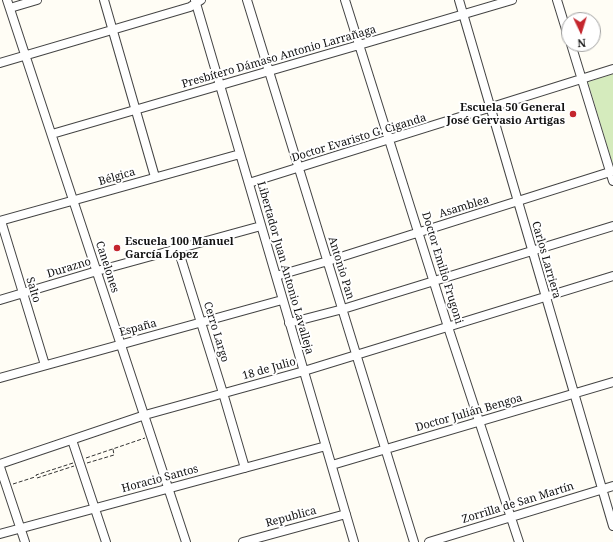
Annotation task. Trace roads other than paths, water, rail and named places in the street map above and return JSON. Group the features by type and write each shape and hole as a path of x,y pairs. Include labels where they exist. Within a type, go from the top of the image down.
{"street":[{"name":"Canelones","path":"7,0 122,344 186,542"},
{"path":"10,8 37,0"},
{"path":"104,0 155,177"},
{"name":"Antonio Pan","path":"247,0 414,542"},
{"name":"Doctor Emilio Frugoni","path":"345,0 448,326 519,542"},
{"name":"Carlos Larriera","path":"458,0 613,526"},
{"name":"Presbítero Dámaso Antonio Larrañaga","path":"52,134 512,0"},
{"path":"557,0 561,13"},
{"path":"0,63 190,7 197,1"},
{"name":"Libertador Juan Antonio Lavalleja","path":"197,1 282,300 354,542"},
{"path":"574,52 612,172 613,181"},
{"name":"Doctor Evaristo G. Ciganda","path":"249,183 613,69"},
{"name":"Bélgica","path":"0,221 240,154"},
{"name":"Asamblea","path":"276,276 419,233 612,172"},
{"name":"Salto","path":"0,221 45,365"},
{"name":"Durazno","path":"0,300 97,271 261,226"},
{"path":"289,323 342,309 613,226"},
{"name":"Cerro Largo","path":"178,249 202,322 245,468"},
{"name":"18 de Julio","path":"0,464 145,415 304,371 613,276"},
{"name":"España","path":"0,378 282,300"},
{"name":"Doctor Julián Bengoa","path":"332,465 613,382"},
{"path":"72,440 106,542"},
{"name":"Horacio Santos","path":"0,534 326,446"},
{"path":"0,467 25,542"},
{"name":"Zorrilla de San Martín","path":"429,542 613,486"},
{"name":"Republica","path":"243,542 346,514"}],"place":[{"name":"Escuela 50 General José Gervasio Artigas","path":"573,114"},
{"name":"Escuela 100 Manuel García López","path":"117,248"}]}
